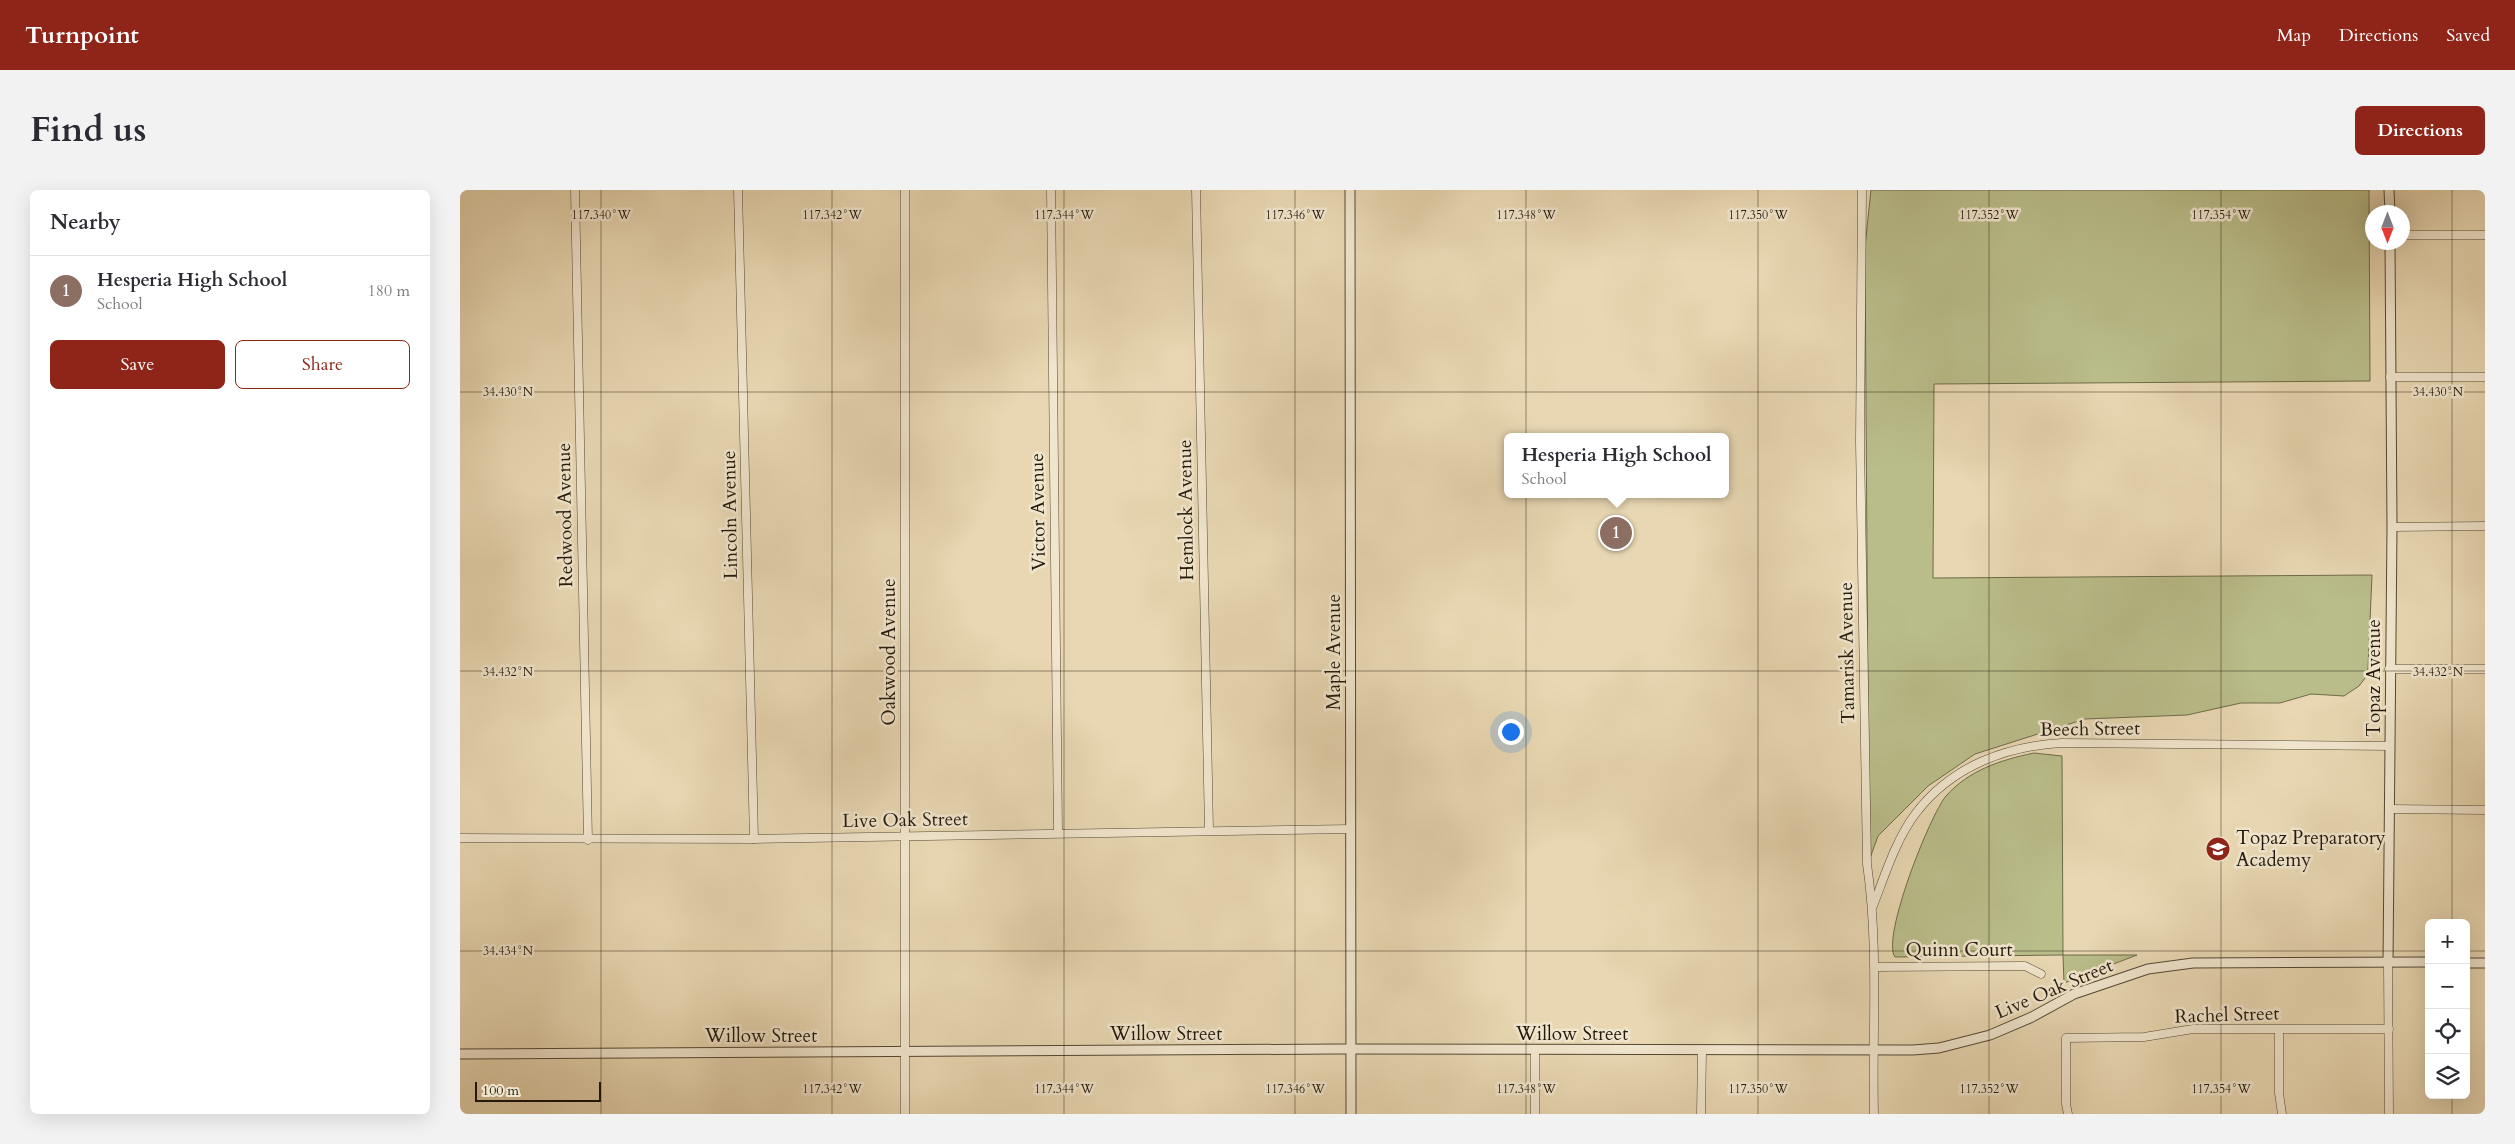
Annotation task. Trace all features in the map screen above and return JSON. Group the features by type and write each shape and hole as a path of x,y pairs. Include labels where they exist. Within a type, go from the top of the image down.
{"street":[{"name":"Redwood Avenue","path":"575,190 588,840"},
{"name":"Lincoln Avenue","path":"738,190 754,840"},
{"name":"Oakwood Avenue","path":"905,190 905,1114"},
{"name":"Victor Avenue","path":"1051,190 1058,833"},
{"name":"Hemlock Avenue","path":"1196,190 1209,830"},
{"name":"Maple Avenue","path":"1350,190 1351,1114"},
{"name":"Tamarisk Avenue","path":"1862,190 1860,462 1867,864 1873,907 1875,967 1874,1114"},
{"path":"2389,190 2390,205"},
{"path":"2410,235 2485,234"},
{"name":"Topaz Avenue","path":"2388,1114 2389,669 2392,527 2390,250"},
{"path":"2390,377 2485,377"},
{"path":"2392,527 2485,526"},
{"path":"2389,669 2485,669"},
{"name":"Beech Street","path":"1873,907 1890,862 1915,814 1936,790 1958,774 1994,756 2036,745 2062,743 2390,746"},
{"path":"2390,809 2485,810"},
{"name":"Live Oak Street","path":"460,838 754,840 1209,830 1350,829"},
{"name":"Live Oak Street","path":"1873,1052 1939,1048 1982,1037 2032,1017 2074,994 2148,969 2193,963 2425,962"},
{"path":"2470,962 2485,963"},
{"name":"Quinn Court","path":"1875,967 2024,966 2041,974"},
{"name":"Rachel Street","path":"2068,1114 2066,1104 2066,1038 2144,1037 2193,1028 2279,1030 2389,1029"},
{"path":"2279,1030 2279,1094 2282,1114"},
{"name":"Willow Street","path":"460,1054 1352,1050 1873,1052"},
{"path":"1534,1051 1535,1114"},
{"path":"1701,1114 1702,1051"}],"green space":[{"path":"1871,190 2369,190 2369,205 2365,205 2365,250 2369,250 2370,381 1934,384 1933,578 2372,575 2368,668 2366,677 2359,686 2344,696 2311,694 2280,703 2241,703 2187,715 2085,719 1975,754 1928,786 1878,836 1869,861 1865,247"},
{"path":"2034,753 2062,756 2063,955 1895,957 1893,945 1895,926 1909,876 1929,826 1946,796 1965,779 1986,767"},
{"path":"2063,955 2137,955 2064,983"}],"place":[{"name":"Hesperia High School","path":"1616,533"},
{"name":"Topaz Preparatory Academy","path":"2218,849"}]}
